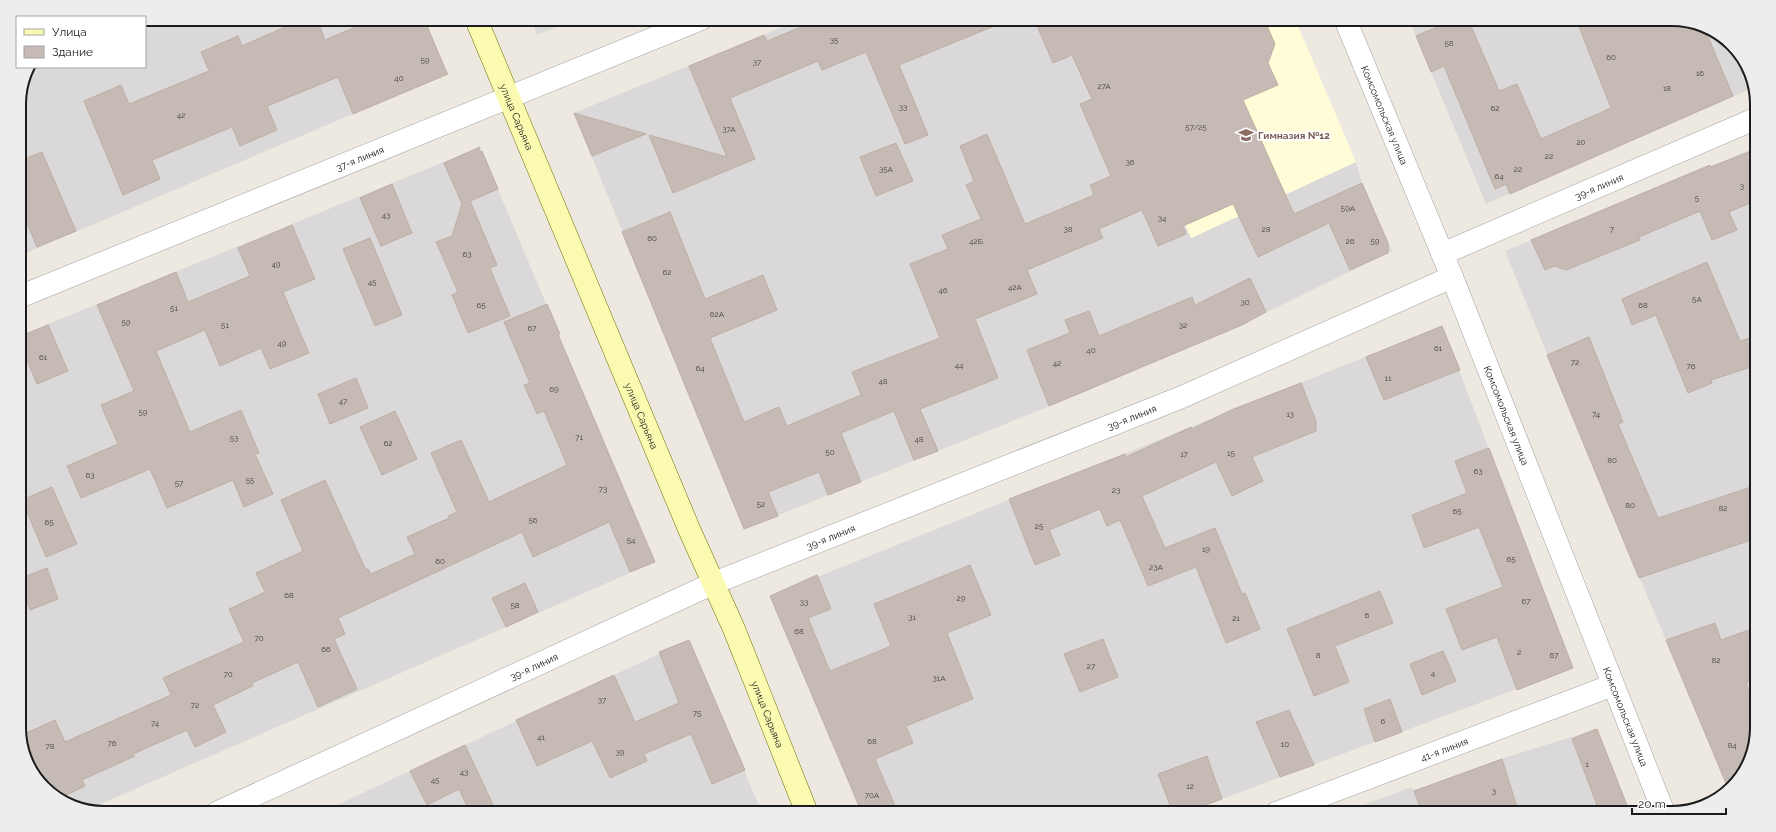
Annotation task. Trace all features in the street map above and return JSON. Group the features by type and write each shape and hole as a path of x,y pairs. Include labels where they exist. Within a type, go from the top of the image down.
{"main road":[{"name":"улица Сарьяна","path":"479,26 689,529 714,583 804,806"}],"street":[{"name":"37-я линия","path":"26,294 684,26"},
{"name":"Комсомольская улица","path":"1348,26 1452,277 1661,806"},
{"name":"39-я линия","path":"1442,254 1750,121"},
{"name":"39-я линия","path":"231,806 714,583 1175,400 1452,277"},
{"name":"41-я линия","path":"1294,806 1613,685"}],"shaded area":[{"path":"146,26 427,26 447,74 26,253 26,99 29,84 35,68 146,68"},
{"path":"534,26 558,26 537,35"},
{"path":"785,26 1099,26 1191,238 1356,162 1362,183 1392,251 1240,325 1092,389 744,529 574,113"},
{"name":"Гимназия №12","path":"1099,26 1298,26 1356,162 1191,238"},
{"path":"1412,26 1687,27 1711,36 1727,49 1740,65 1749,90 1486,204"},
{"path":"480,147 655,562 98,805 89,805 74,800 61,793 45,779 34,762 27,743 26,333"},
{"path":"1750,150 1750,710 1704,729 1617,525 1505,251"},
{"path":"1442,326 1573,668 1203,806 859,806 770,596"},
{"path":"689,640 759,806 335,806"},
{"path":"1597,729 1627,806 1361,806 1412,787 1414,791 1504,758"}],"building":[{"path":"287,26 320,26 325,40 358,26 427,26 447,73 445,73 448,74 353,114 338,77 267,106 277,130 240,146 232,127 152,160 160,179 123,195 84,101 121,85 129,104 209,71 201,52 238,36 242,46"},
{"path":"804,26 994,26 899,65 928,135 905,144 866,52 822,70 818,61 730,98 755,159 673,193 649,135 727,157 689,66 764,35 767,41"},
{"path":"1037,26 1267,26 1275,44 1268,63 1278,85 1243,100 1294,214 1362,183 1388,243 1388,253 1350,270 1329,223 1258,257 1233,204 1183,226 1186,234 1158,246 1142,210 1099,229 1103,238 1027,270 1037,294 975,319 998,378 920,409 938,451 914,460 894,411 841,433 861,482 828,495 819,472 768,492 778,516 744,529 622,232 670,212 705,299 763,275 777,310 710,338 744,422 779,407 787,426 861,395 852,372 940,338 910,264 948,249 942,235 981,219 966,185 974,181 960,146 987,134 1025,224 1094,195 1090,185 1111,176 1080,104 1092,99 1072,55 1053,63"},
{"path":"1440,26 1471,26 1499,91 1517,84 1541,139 1611,108 1579,26 1677,26 1687,27 1707,34 1733,96 1510,194 1506,184 1495,189 1444,66 1431,72 1416,36"},
{"path":"574,113 646,134 592,156"},
{"path":"896,143 913,181 876,196 860,157"},
{"path":"480,147 478,153 482,151 498,189 470,201 497,265 490,268 510,316 468,333 452,295 458,292 436,242 452,236 462,204 444,163"},
{"path":"42,152 76,231 37,247 26,221 26,158"},
{"path":"1749,152 1750,203 1729,212 1737,230 1712,240 1700,211 1639,237 1640,240 1566,270 1554,266 1545,270 1531,240 1710,165 1711,167"},
{"path":"392,184 412,233 381,246 360,198"},
{"path":"292,225 315,279 283,292 309,353 270,369 261,348 220,366 205,330 156,351 190,432 241,410 259,453 255,454 273,494 244,507 233,480 167,508 150,469 81,498 67,466 118,444 101,405 134,391 97,305 176,272 188,302 250,276 238,248"},
{"path":"370,238 402,315 375,326 343,249"},
{"path":"1707,262 1740,341 1750,338 1750,367 1711,380 1712,383 1688,393 1656,315 1632,325 1622,299"},
{"path":"1250,278 1266,312 1242,325 1049,406 1027,350 1070,333 1065,320 1089,311 1099,336 1192,297 1195,305"},
{"path":"547,304 560,334 558,335 655,562 630,572 609,522 533,557 522,532 338,618 345,634 334,639 357,689 318,707 298,662 252,683 253,686 213,705 226,732 195,747 187,730 133,754 135,756 82,780 85,786 65,795 53,787 45,779 34,762 27,743 26,733 55,720 65,742 171,695 163,678 244,642 229,609 265,592 256,573 303,551 281,500 325,480 366,570 368,569 371,574 415,554 407,537 449,518 448,516 457,512 431,453 461,440 489,502 567,465 544,411 537,414 524,385 530,383 504,322"},
{"path":"48,325 68,371 37,384 26,358 26,334"},
{"path":"1442,326 1460,370 1384,400 1366,357"},
{"path":"1589,337 1623,422 1618,424 1658,518 1750,487 1750,540 1639,578 1547,355"},
{"path":"356,378 368,408 330,424 318,394"},
{"path":"1301,383 1316,421 1316,431 1252,457 1263,481 1232,496 1216,462 1142,496 1165,548 1215,528 1242,594 1245,593 1260,629 1226,643 1196,567 1148,586 1120,520 1107,526 1100,509 1049,530 1060,555 1035,565 1009,499 1125,454 1126,457 1191,427 1192,429 1231,410"},
{"path":"395,411 417,459 382,475 360,427"},
{"path":"1489,448 1573,668 1517,690 1497,637 1462,650 1446,609 1503,587 1479,527 1424,548 1412,515 1467,493 1455,461"},
{"path":"52,487 77,544 46,557 26,510 26,498"},
{"path":"970,565 991,615 947,633 973,699 906,726 913,743 875,759 895,806 859,806 770,596 817,575 831,609 808,618 830,671 891,646 874,604"},
{"path":"47,568 58,599 30,610 26,599 26,576"},
{"path":"525,583 538,612 506,627 492,598"},
{"path":"1380,591 1393,623 1335,646 1349,682 1314,696 1287,629"},
{"path":"1715,623 1721,640 1750,630 1750,682 1746,683 1750,693 1749,743 1740,767 1726,784 1666,640"},
{"path":"1103,639 1118,677 1080,692 1064,654"},
{"path":"689,640 745,770 712,784 691,734 644,754 647,761 610,778 592,741 537,766 516,720 614,675 635,722 679,703 659,652"},
{"path":"1443,651 1456,681 1422,695 1410,664"},
{"path":"1390,699 1402,732 1375,742 1364,709"},
{"path":"1289,710 1314,765 1280,777 1256,722"},
{"path":"1596,729 1597,731 1597,729 1627,806 1597,806 1572,739"},
{"path":"465,745 494,806 467,806 459,789 427,805 410,771"},
{"path":"1207,756 1222,799 1203,806 1170,806 1158,774"},
{"path":"1502,759 1517,806 1419,806 1414,791"}],"place":[{"name":"Гимназия №12","path":"1246,135"}]}
